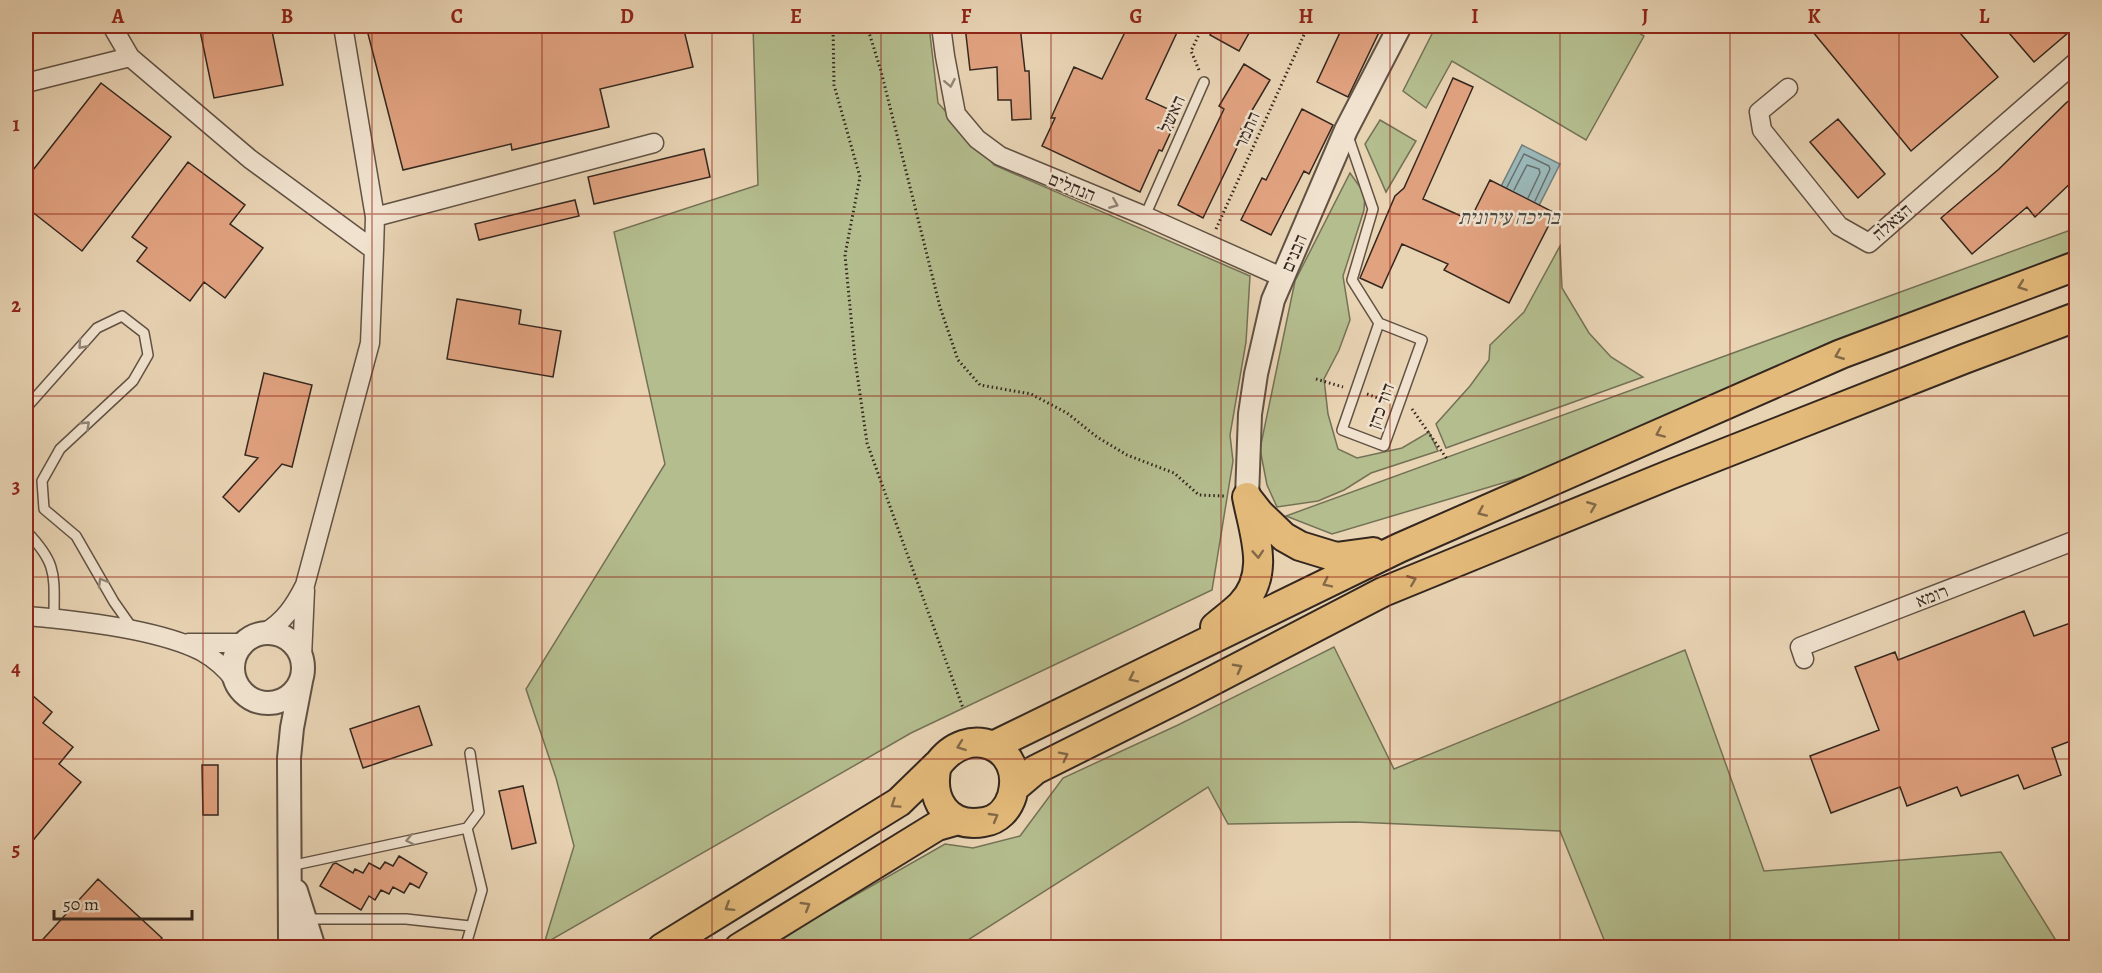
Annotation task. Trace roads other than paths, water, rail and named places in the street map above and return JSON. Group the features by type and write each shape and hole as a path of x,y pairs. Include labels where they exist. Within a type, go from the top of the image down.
{"main road":[{"path":"993,746 1399,548 1841,354 2076,266"},
{"path":"1015,787 1035,770 1383,592 1669,475 2076,317"},
{"path":"1247,497 1284,537 1300,546 1336,557 1399,548"},
{"path":"1185,652 1241,605 1253,589 1259,570 1259,549 1247,497"},
{"path":"662,948 899,802 916,788 945,754 955,747 979,742 993,746 1003,754 1011,765 1015,778 1010,804 997,817 989,821 975,824 958,820 940,805 935,793 934,779 937,765"},
{"path":"739,948 937,826 958,820"}],"street":[{"path":"112,26 130,57 250,159 374,250"},
{"path":"314,948 297,920 289,867 289,758 292,728 304,669 302,657 305,585 370,343 374,250 375,217 343,26"},
{"name":"הנחלים","path":"941,26 956,114 977,139 999,156 1145,216 1284,278"},
{"name":"הבנים","path":"1247,497 1251,414 1256,374 1274,300 1346,130 1400,26"},
{"path":"26,83 130,57"},
{"name":"הצאלה","path":"1788,88 1759,112 1762,130 1839,226 1869,243 2076,62"},
{"path":"375,217 654,142"},
{"name":"רומא","path":"1804,659 1800,647 2076,540"},
{"path":"264,633 285,618 305,585"},
{"path":"26,616 54,618 134,631 180,643 215,660 228,671 240,690 256,701 274,719 286,744 289,758"},
{"path":"235,681 233,661 236,651 252,636 276,633 287,638 296,646 302,657"},
{"path":"180,643 242,643"},
{"path":"256,701 266,703 286,699 302,681"},
{"path":"293,948 290,938 297,920"}],"lane":[{"name":"האשל","path":"1145,216 1204,82"},
{"path":"1346,130 1373,209 1352,280 1379,323"},
{"path":"26,408 98,328 122,316 144,333 148,355 134,381 60,449 42,481 44,509 76,536 114,602 134,631"},
{"name":"דוד כהן","path":"1379,323 1422,340 1384,446 1342,430 1379,323"},
{"path":"26,531 42,547 54,572 54,618"},
{"path":"289,867 467,828 479,812 470,753"},
{"path":"465,948 482,890 467,828"},
{"path":"297,920 406,919 470,926"}],"water":[{"name":"בריכה עירונית","path":"1522,145 1560,164 1497,289 1459,269"}]}
